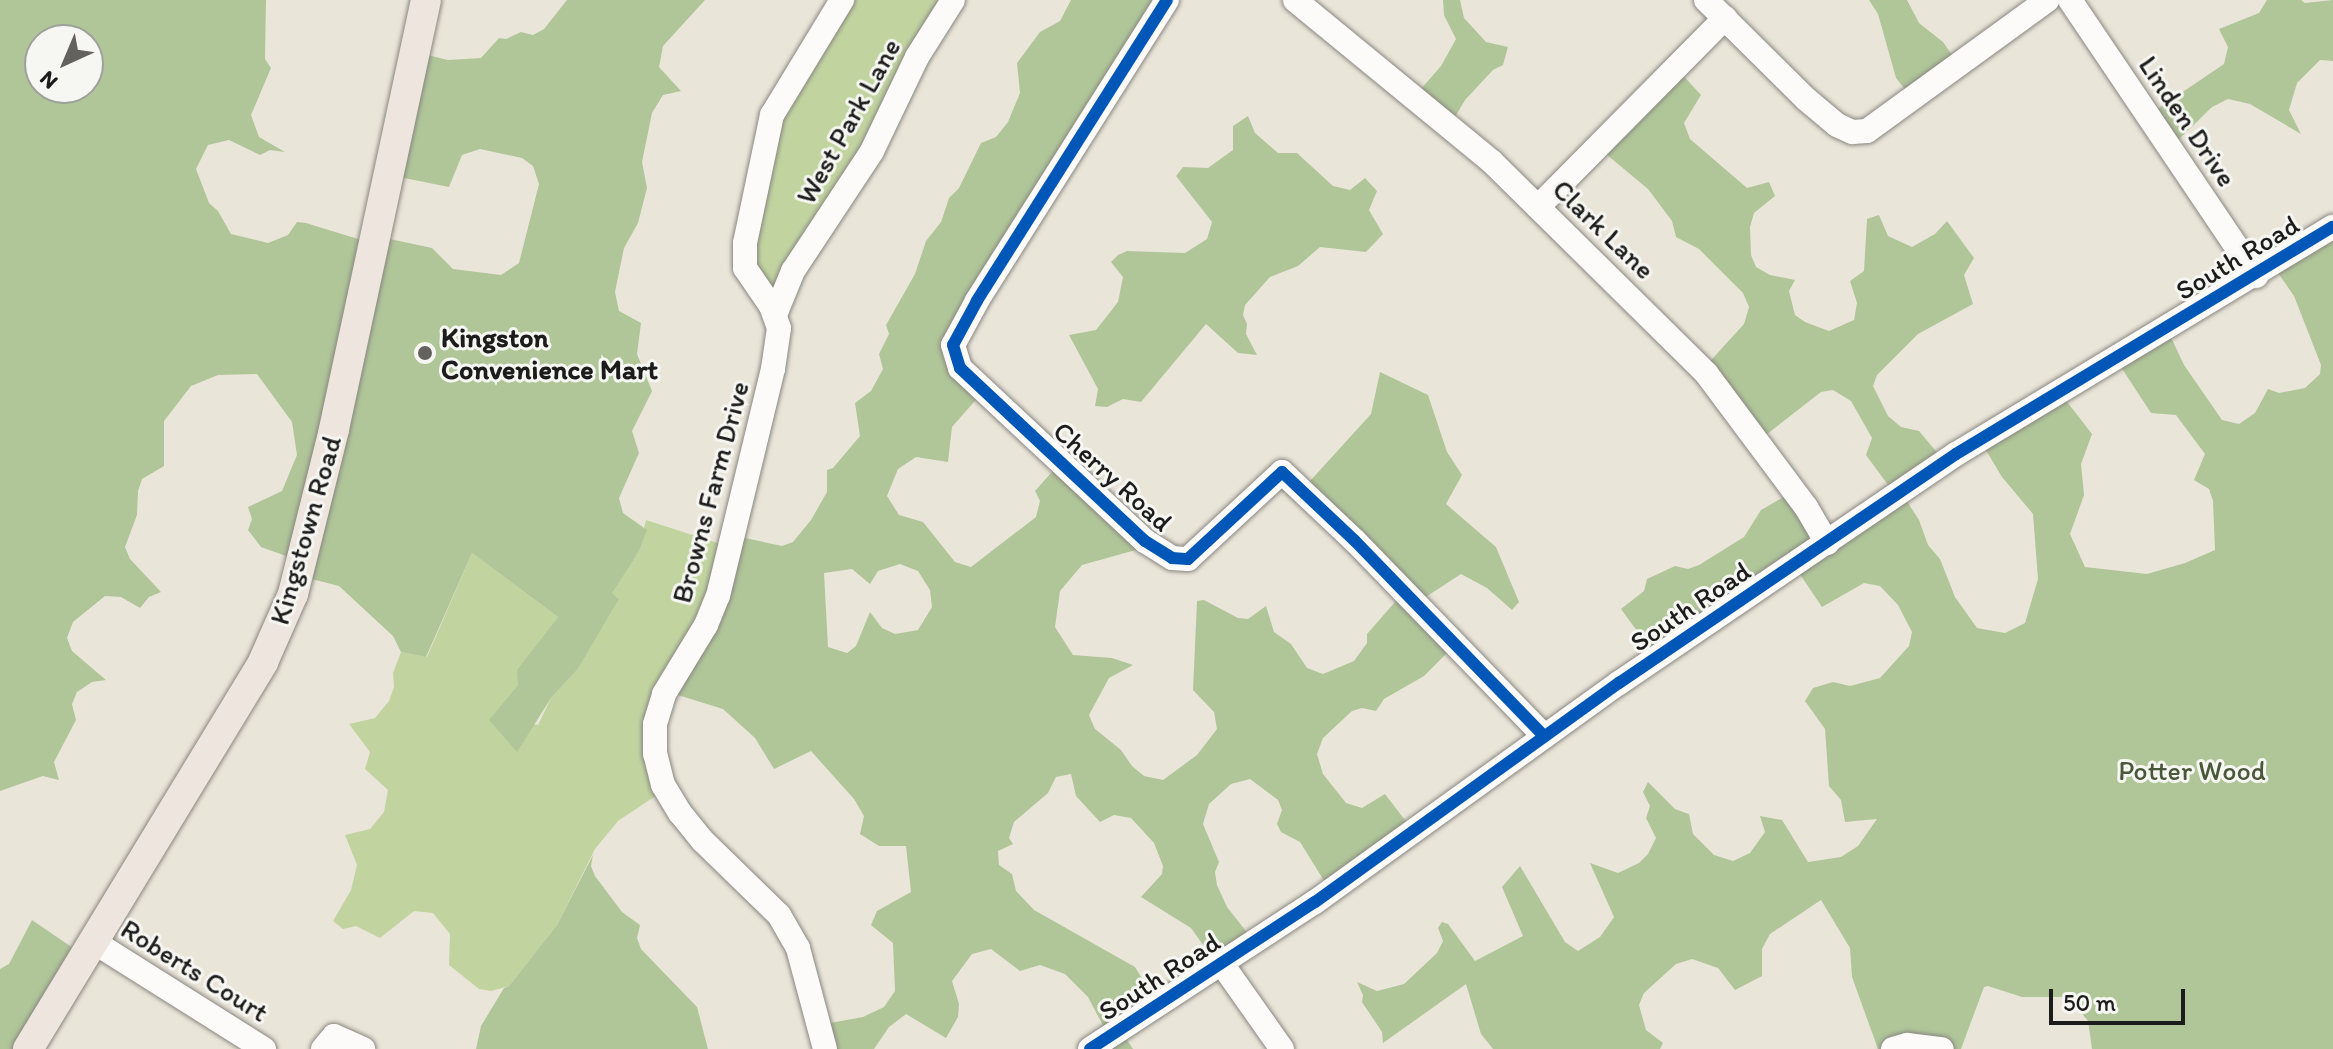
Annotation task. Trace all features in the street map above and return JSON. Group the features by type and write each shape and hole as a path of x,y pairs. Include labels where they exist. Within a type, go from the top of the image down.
{"main road":[{"name":"Kingstown Road","path":"28,1049 263,662 293,594 334,429 426,0"}],"street":[{"path":"775,315 745,268 745,243 764,151 772,115 842,0"},
{"name":"West Park Lane","path":"775,315 793,271 872,151 917,57 953,0"},
{"name":"Cherry Road","path":"1167,0 977,301 953,345 960,368 1145,541 1172,558 1188,559 1282,472 1355,541 1544,736"},
{"name":"Clark Lane","path":"1295,0 1492,162 1706,373 1798,495 1827,543"},
{"path":"1706,0 1806,99 1837,125 1852,132 1867,131 2047,0"},
{"name":"Linden Drive","path":"2070,0 2256,276"},
{"path":"1538,207 1725,18"},
{"name":"South Road","path":"1090,1049 1315,902 1544,736 1956,454 2333,227"},
{"name":"Browns Farm Drive","path":"775,315 779,328 773,369 718,596 706,625 664,694 655,724 655,754 663,785 680,813 702,840 779,915 798,948 825,1049"},
{"name":"Roberts Court","path":"94,942 264,1049"},
{"path":"1222,964 1282,1049"},
{"path":"323,1049 334,1036 363,1049"},
{"path":"1893,1049 1907,1045 1942,1049"}],"green space":[{"path":"0,0 266,0 265,59 271,68 251,115 259,137 285,152 270,150 260,155 229,140 208,145 196,169 209,203 218,211 231,234 268,243 288,235 297,222 306,223 371,243 376,236 432,248 453,269 501,275 519,263 539,184 533,166 522,158 480,149 462,155 449,187 389,175 415,52 448,60 481,58 499,38 506,39 521,32 533,35 544,29 567,0 705,0 663,46 659,67 681,91 663,95 652,113 642,162 647,188 638,223 624,248 615,292 619,311 641,323 637,354 652,391 632,431 639,453 619,498 623,513 647,530 638,553 612,593 619,599 578,669 551,698 517,752 489,720 518,685 517,670 558,617 472,553 426,657 401,652 393,636 339,586 300,576 300,561 261,547 248,530 252,519 248,507 282,491 297,455 292,422 257,374 218,375 191,386 164,421 164,466 142,479 138,491 137,515 125,547 130,559 161,592 149,597 140,608 121,597 105,596 73,622 67,638 72,651 106,680 92,682 77,692 72,704 76,720 54,762 59,780 43,776 0,791"},
{"path":"842,0 953,0 775,315 745,243 764,151"},
{"path":"1071,0 1166,0 954,346 981,394 952,427 948,462 916,457 898,469 887,496 899,515 923,522 955,562 971,567 1036,517 1040,501 1035,491 1059,464 1150,546 1082,565 1060,591 1055,627 1073,655 1112,658 1133,665 1109,678 1089,715 1095,729 1121,750 1132,766 1144,776 1163,780 1197,755 1217,729 1214,712 1193,690 1197,601 1204,600 1238,618 1248,619 1266,606 1274,632 1291,644 1307,668 1323,674 1354,661 1367,643 1367,634 1402,594 1301,491 1371,414 1380,372 1428,395 1447,452 1462,475 1446,504 1496,547 1519,602 1512,610 1487,588 1461,574 1415,604 1454,646 1424,676 1384,699 1376,711 1362,708 1352,711 1323,738 1317,754 1323,774 1346,803 1362,808 1385,794 1411,828 1331,892 1300,842 1281,832 1277,824 1282,810 1278,800 1250,779 1231,784 1209,804 1203,824 1219,862 1215,872 1217,885 1227,907 1253,940 1218,966 1191,928 1141,897 1162,874 1163,866 1154,843 1131,818 1114,815 1100,822 1076,796 1071,774 1056,777 1048,793 1014,822 1009,838 1013,844 998,851 999,865 1012,874 1016,891 1034,910 1135,967 1157,1003 1121,1031 1133,1049 1091,1049 1108,1035 1088,997 1065,974 1040,965 1020,971 991,949 972,954 952,981 959,1004 958,1017 946,1038 906,1014 889,1027 874,1049 826,1049 819,1025 863,1017 884,1007 895,991 893,943 871,925 877,911 911,892 906,846 879,846 860,834 864,816 854,799 811,751 774,769 755,738 723,709 668,692 736,536 782,546 793,542 811,520 827,492 827,470 833,468 860,436 855,403 871,391 883,369 879,354 889,334 886,325 915,274 926,241 941,222 949,198 959,188 981,143 996,137 1008,122 1020,93 1017,63 1040,32 1060,21","holes":["900,564 918,571 930,590 932,607 918,630 895,634 882,628 870,612 856,646 847,653 828,647 824,573 852,569 870,584 878,571"]},
{"path":"1443,0 1460,0 1464,18 1486,42 1508,47 1503,65 1493,70 1465,100 1448,129 1413,98 1441,66 1456,39 1444,15"},
{"path":"1869,0 1907,0 1919,23 1943,42 1957,62 1912,98 1896,78 1878,14"},
{"path":"2267,0 2301,0 2305,3 2333,0 2333,61 2320,60 2297,83 2289,110 2301,134 2250,104 2228,99 2212,107 2171,147 2150,114 2224,64 2228,47 2219,29 2259,13"},
{"name":"Potter Wood","path":"1679,71 1701,95 1684,123 1690,139 1747,188 1769,182 1775,196 1754,213 1750,227 1751,255 1756,267 1770,275 1795,280 1789,291 1795,315 1805,322 1829,331 1854,320 1857,303 1850,281 1864,271 1867,219 1879,215 1888,236 1912,247 1935,234 1947,221 1974,258 1964,275 1973,304 1918,334 1877,375 1873,386 1888,416 1901,427 1919,431 1945,462 1903,495 1919,520 1928,545 1940,559 1955,597 1977,628 2005,633 2025,623 2038,579 2033,514 2002,477 1981,442 2061,394 2092,434 2081,464 2084,495 2070,534 2085,567 2147,574 2215,550 2213,501 2209,489 2194,480 2205,454 2176,415 2151,413 2117,361 2169,333 2184,365 2222,420 2239,424 2255,413 2268,389 2279,393 2305,388 2320,374 2321,365 2294,296 2274,267 2333,229 2333,1049 2092,1049 2088,1021 2069,997 2022,997 1988,986 1984,987 1961,1049 1878,1049 1852,977 1850,948 1821,900 1770,934 1762,949 1762,976 1735,990 1718,968 1692,959 1676,964 1644,993 1639,1005 1646,1030 1663,1043 1660,1049 1493,1049 1481,1034 1466,984 1383,1043 1382,1032 1362,1002 1363,995 1357,982 1377,991 1404,984 1437,953 1443,941 1438,928 1442,922 1448,924 1475,961 1523,936 1502,887 1520,866 1565,942 1578,951 1600,937 1614,917 1590,863 1618,873 1639,863 1648,854 1656,838 1646,818 1650,806 1643,792 1648,782 1675,809 1689,814 1693,834 1714,855 1733,861 1750,853 1765,832 1760,816 1782,820 1808,862 1841,857 1858,846 1877,819 1845,822 1841,800 1829,786 1825,729 1805,701 1813,688 1833,682 1850,686 1880,678 1909,646 1912,632 1898,605 1880,586 1864,583 1822,607 1795,567 1656,657 1621,609 1644,591 1647,579 1675,566 1688,569 1699,565 1744,537 1761,510 1792,492 1827,543 1894,493 1866,455 1872,438 1851,401 1833,390 1821,392 1758,441 1703,369 1744,324 1749,307 1743,293 1699,249 1676,237 1672,221 1648,189 1600,149"},
{"path":"1248,116 1255,133 1278,153 1297,153 1333,186 1350,190 1365,178 1377,191 1369,210 1383,234 1366,252 1320,247 1298,266 1270,277 1245,305 1243,315 1247,324 1246,334 1257,355 1238,353 1206,324 1141,402 1123,399 1107,407 1095,406 1098,389 1069,335 1096,330 1118,302 1123,277 1111,262 1118,255 1127,251 1185,253 1207,239 1212,222 1176,176 1183,167 1208,168 1233,150 1233,126"},
{"path":"646,520 730,547 668,692 663,791 618,821 595,849 557,925 509,986 491,991 479,989 449,965 450,934 433,913 414,911 380,938 356,926 343,929 333,921 351,890 357,865 345,835 370,829 384,812 388,790 365,769 370,752 349,724 375,718 389,701 394,687 393,673 401,652 427,657 472,553 558,617 518,670 518,685 493,718 538,725 551,698 578,669 618,598 611,593 638,553"},
{"path":"593,855 591,866 595,876 622,912 640,925 637,938 641,949 697,1007 708,1049 476,1049 481,1026 504,988 509,986 557,925"},
{"path":"32,920 76,950 29,1049 0,1049 0,969 9,964"}],"cycle path":[{"path":"1167,0 977,301 953,345 960,368 1145,541 1172,558 1188,559 1282,472 1355,541 1544,736"},
{"path":"1090,1049 1315,902 1619,683 1956,454 2333,227"}],"place":[{"name":"Kingston Convenience Mart","path":"425,353"}]}
